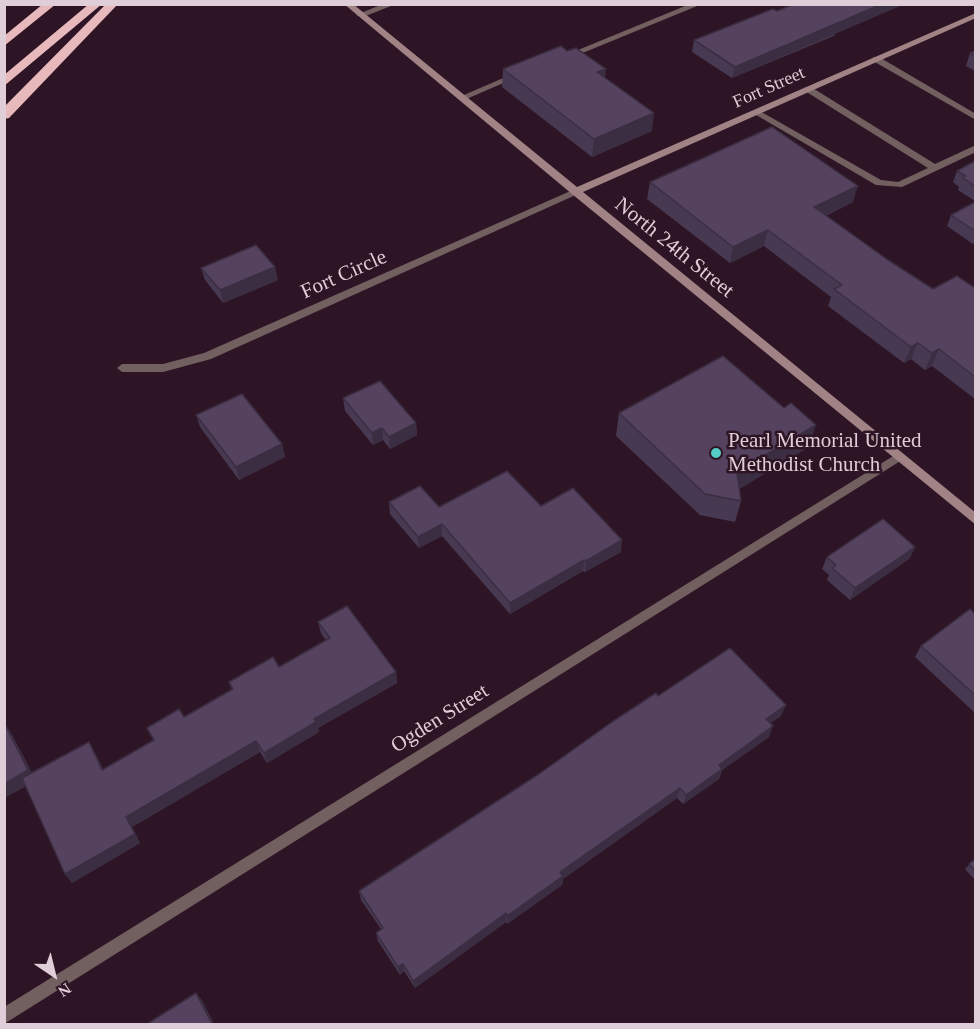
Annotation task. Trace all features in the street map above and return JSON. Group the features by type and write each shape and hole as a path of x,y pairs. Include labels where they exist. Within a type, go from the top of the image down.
{"highway":[{"path":"4,28 38,4"},
{"path":"4,42 51,4"},
{"path":"4,82 97,4"},
{"path":"4,115 113,4"}],"street":[{"name":"North 24th Street","path":"348,4 975,520"},
{"path":"360,15 392,4"},
{"path":"558,60 698,4"},
{"name":"Fort Street","path":"575,192 975,15"},
{"path":"876,59 975,118"},
{"path":"461,98 525,72"},
{"path":"808,89 935,168"},
{"path":"755,112 879,183 899,185 975,148"},
{"name":"Fort Circle","path":"122,368 163,368 207,356 575,192"},
{"name":"Ogden Street","path":"4,1017 898,457"}],"building":[{"path":"794,4 882,4 735,67 694,40 773,9 777,11"},
{"path":"561,46 567,51 576,48 606,69 597,72 654,113 594,139 503,69"},
{"path":"772,127 858,186 814,207 933,289 957,276 975,288 975,377 939,349 932,353 918,343 911,347 834,289 842,285 768,230 733,247 650,182"},
{"path":"975,161 975,186 963,178 966,176 957,171"},
{"path":"975,202 975,231 951,215"},
{"path":"256,245 275,267 220,290 201,268"},
{"name":"Pearl Memorial United Methodist Church","path":"723,356 784,408 791,403 816,425 737,472 741,501 705,494 619,413"},
{"path":"380,381 416,423 389,437 382,428 372,433 343,398"},
{"path":"242,394 282,444 236,467 196,415"},
{"path":"507,471 541,506 573,488 622,540 510,603 442,524 418,537 389,502 420,486 439,507"},
{"path":"883,519 915,547 855,588 832,568 836,565 827,557"},
{"path":"347,606 396,672 314,719 316,722 264,753 256,741 126,817 135,834 65,874 22,778 89,742 102,770 154,740 147,728 179,709 184,717 233,689 229,682 273,657 279,667 330,638 318,622"},
{"path":"970,609 975,614 975,695 921,646"},
{"path":"730,648 786,705 766,719 773,726 719,765 722,769 686,795 680,788 560,872 563,876 507,916 506,913 413,981 403,964 398,967 376,933 383,928 359,891 539,774 656,693 658,696"},
{"path":"4,723 28,770 4,784"},
{"path":"975,859 975,871 969,864"},
{"path":"196,993 212,1024 147,1024"}],"place":[{"name":"Pearl Memorial United Methodist Church","path":"716,453"}]}
